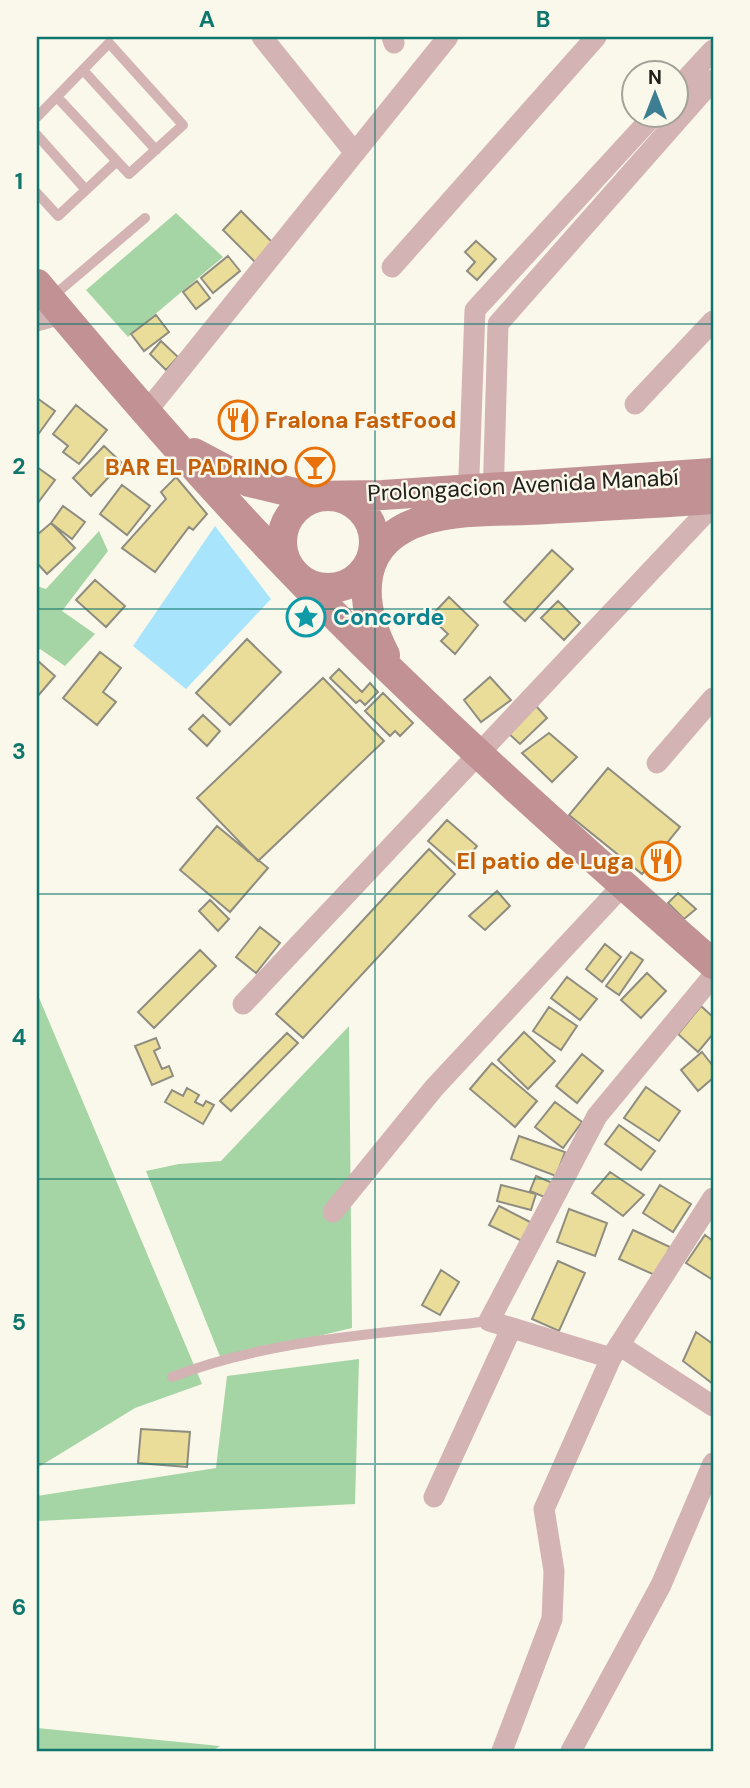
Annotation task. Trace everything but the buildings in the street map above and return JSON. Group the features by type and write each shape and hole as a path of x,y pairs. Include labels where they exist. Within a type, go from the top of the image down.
{"main road":[{"path":"46,304 296,575 394,674 713,964"},
{"path":"147,411 199,456 232,475 270,490 328,496 354,503 368,518 375,538 367,577 366,605 373,630 394,674"},
{"name":"Prolongacion Avenida Manabí","path":"372,559 394,535 411,525 481,501 713,473"},
{"name":"Prolongacion Avenida Manabí","path":"328,496 481,501 713,499"},
{"path":"328,496 302,504 294,511 283,530 283,552 296,575 320,587 341,587 360,576 372,559"}],"street":[{"path":"262,37 355,153"},
{"path":"147,411 448,37"},
{"path":"392,267 596,37"},
{"path":"690,76 713,50"},
{"path":"481,501 498,324 713,80"},
{"path":"481,501 475,310 640,130"},
{"path":"635,404 713,321"},
{"path":"243,1004 477,752 713,505"},
{"path":"657,763 713,698"},
{"path":"333,1212 434,1088 624,885"},
{"path":"713,976 597,1116 489,1321 511,1329 615,1352 713,1406"},
{"path":"502,1751 552,1619 554,1571 544,1509 615,1352 713,1198"},
{"path":"434,1497 511,1329"},
{"path":"571,1751 661,1585 713,1463"}],"lane":[{"path":"37,117 109,43 183,125 129,174 57,97"},
{"path":"83,70 156,150"},
{"path":"37,135 41,149 86,190"},
{"path":"37,193 58,216 117,161"},
{"path":"46,304 145,218"},
{"path":"172,1377 211,1362 311,1343 489,1321"}],"green space":[{"path":"176,213 223,257 128,337 86,290"},
{"path":"99,531 108,551 62,611 95,634 65,666 40,649 37,652 37,586 46,589"},
{"path":"37,993 202,1384 135,1408 37,1468"},
{"path":"349,1026 352,1328 221,1359 146,1171 179,1164 221,1161"},
{"path":"359,1359 355,1504 40,1521 37,1518 37,1496 216,1468 227,1376"},
{"path":"37,1728 220,1746 212,1751 37,1751"}],"water":[{"path":"215,526 271,599 186,689 133,646"}],"place":[{"name":"Fralona FastFood","path":"238,420"},
{"name":"BAR EL PADRINO","path":"315,467"},
{"name":"Concorde","path":"306,617"},
{"name":"El patio de Luga","path":"661,861"}]}
